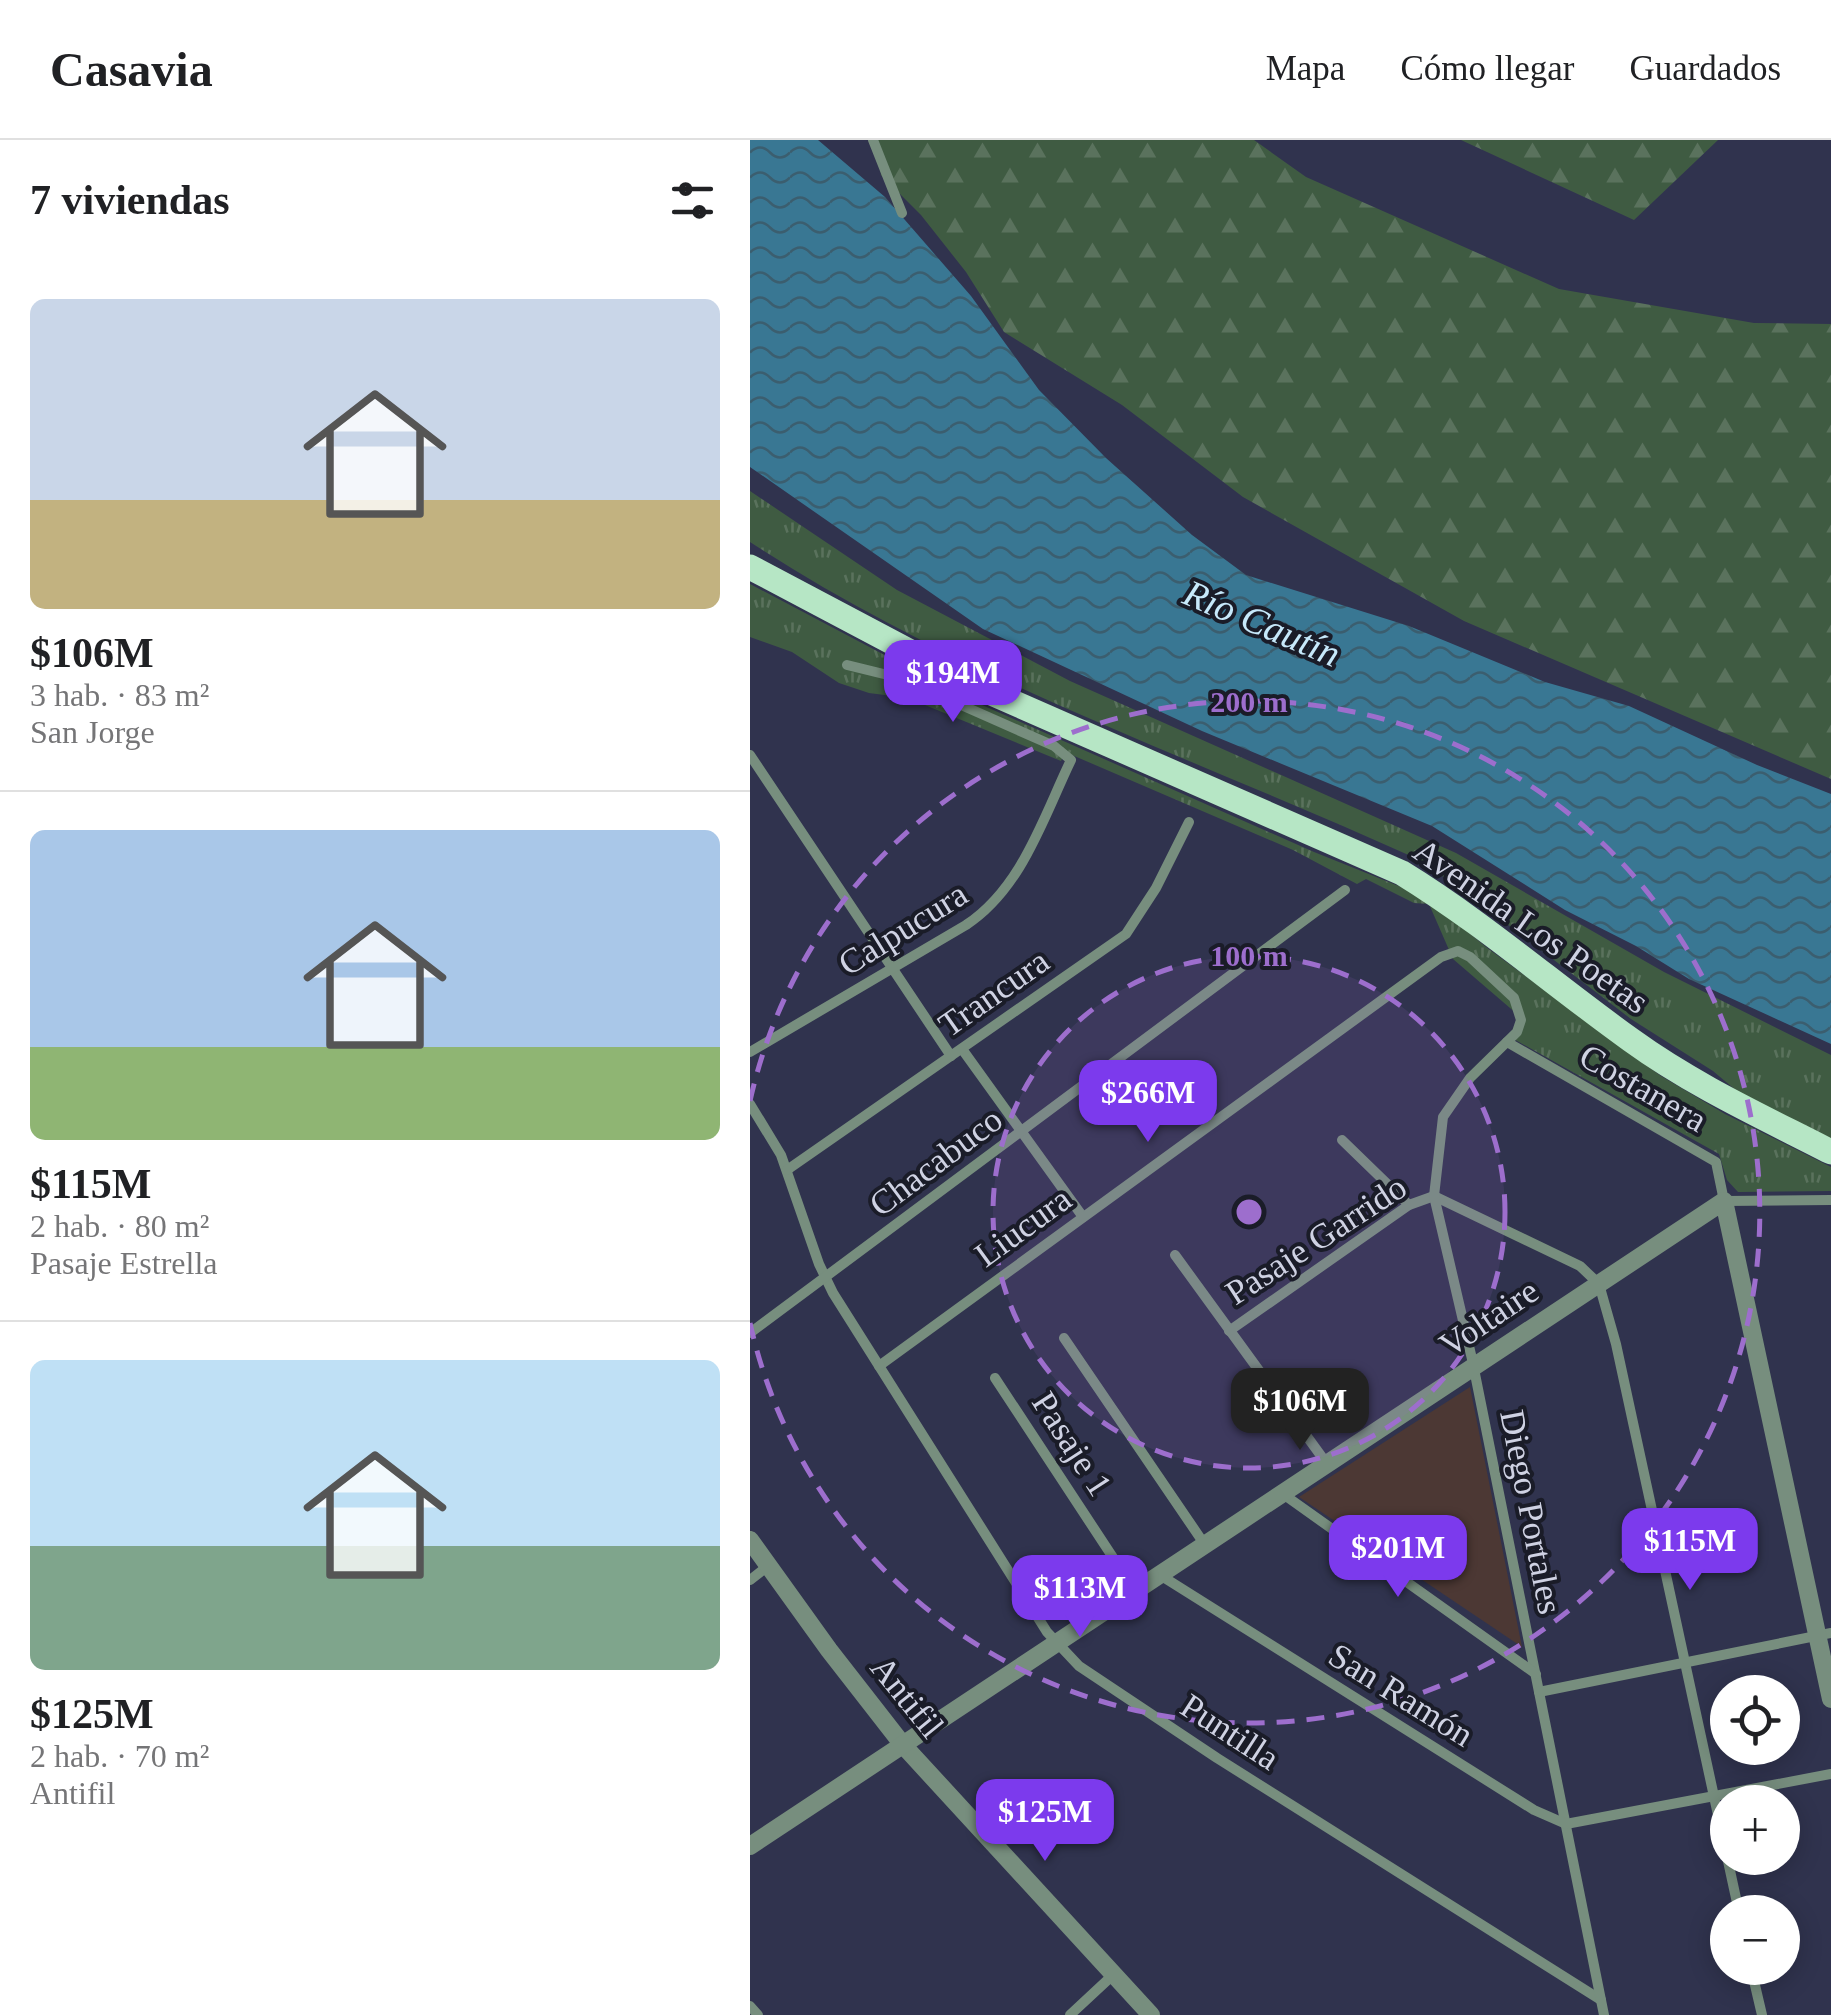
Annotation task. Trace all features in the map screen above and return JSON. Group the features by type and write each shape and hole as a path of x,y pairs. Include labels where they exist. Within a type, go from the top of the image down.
{"main road":[{"name":"Avenida Los Poetas","path":"750,567 972,684 1402,873 1633,1042 1683,1074 1831,1152"}],"street":[{"path":"873,140 902,213"},
{"name":"Calpucura","path":"750,1052 966,926 1003,895 1071,760 1054,746 900,678 847,665"},
{"path":"750,755 951,1056"},
{"name":"Trancura","path":"787,1170 1126,934 1156,888 1189,822"},
{"name":"Chacabuco","path":"750,1333 1346,890"},
{"name":"Liucura","path":"879,1366 1441,957 1452,952 1464,953 1517,1002 1520,1026 1507,1042"},
{"name":"Diego Portales","path":"1507,1042 1470,1078 1443,1117 1434,1196 1474,1368 1604,2015"},
{"name":"Costanera","path":"1507,1042 1716,1162 1724,1201"},
{"path":"962,1049 1083,1217"},
{"name":"Puntilla","path":"750,1104 787,1170 826,1279 1056,1644 1079,1666 1217,1758 1601,2000"},
{"path":"1342,1140 1410,1205"},
{"path":"1434,1196 1580,1266 1599,1284 1616,1344 1711,1785"},
{"name":"Pasaje Garrido","path":"1229,1331 1410,1205 1434,1196"},
{"path":"1831,1200 1724,1201 1824,1634 1831,1699"},
{"name":"Voltaire","path":"750,1846 1724,1201"},
{"path":"1175,1256 1327,1464"},
{"path":"1064,1338 1205,1545"},
{"name":"Pasaje 1","path":"996,1378 1135,1591"},
{"path":"1282,1494 1536,1674"},
{"name":"Antifil","path":"750,1540 903,1745 1151,2015"},
{"path":"750,1580 768,1566"},
{"name":"San Ramón","path":"1160,1575 1502,1790 1566,1824"},
{"path":"1539,1692 1824,1634"},
{"path":"1777,1785 1831,1774"},
{"path":"1566,1824 1710,1799"},
{"path":"1070,2015 1114,1974"},
{"path":"1755,1985 1762,2015"},
{"path":"750,2006 758,2015"}],"shaded area":[{"path":"1470,1387 1522,1647 1299,1497"}],"green space":[{"path":"877,140 1254,140 1306,177 1559,289 1754,323 1831,324 1831,779 1464,621 1243,497 1122,405 1004,332 966,272 921,215 881,175"},
{"path":"1461,140 1718,140 1634,220"},
{"path":"750,491 897,590 1070,681 1456,853 1664,972 1831,1055 1831,1141 1751,1103 1713,1071 1631,1019 1456,885 1413,857 1075,712 909,634 828,590 750,542"},
{"path":"750,584 964,697 1314,852 1426,897 1486,947 1661,1076 1725,1114 1831,1167 1831,1191 1738,1192 1727,1180 1719,1154 1510,1037 1524,1020 1453,959 1429,904 1414,903 1366,879 1357,884 1293,850 1065,752 1061,761 908,698 869,693 839,683 792,652 750,637"}],"water":[{"name":"Río Cautín","path":"750,140 818,140 885,197 971,296 1039,390 1106,458 1192,535 1246,575 1409,626 1545,682 1629,706 1831,794 1831,1044 1689,979 1636,946 1565,910 1432,826 1202,731 983,629 750,467"}]}
